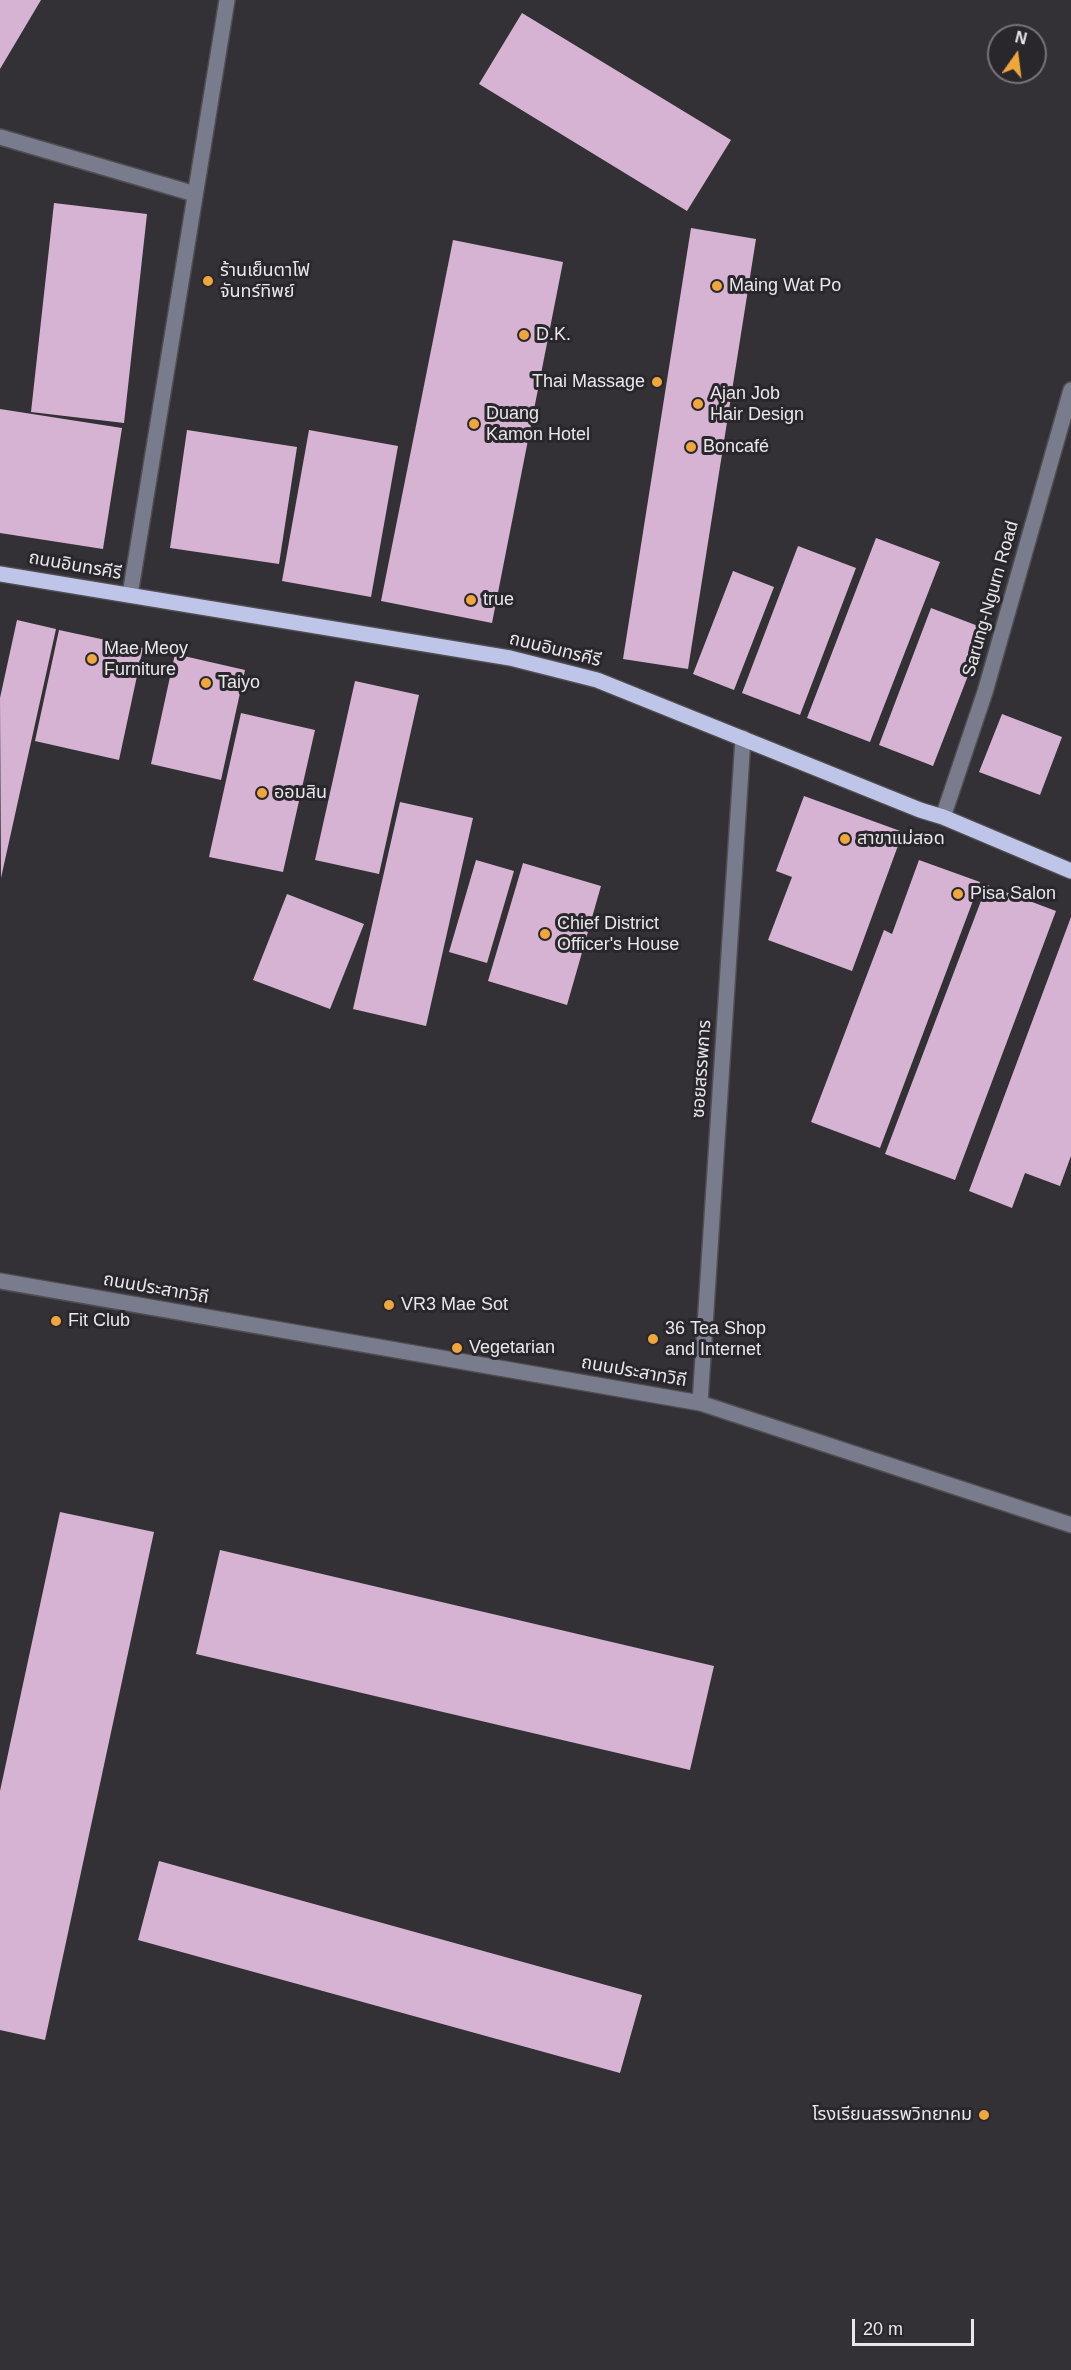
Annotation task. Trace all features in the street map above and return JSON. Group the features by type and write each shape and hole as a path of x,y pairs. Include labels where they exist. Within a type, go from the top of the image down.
{"main road":[{"name":"ถนนอินทรคีรี","path":"0,574 510,658 597,680 943,817 1071,871"}],"street":[{"path":"130,595 227,0"},
{"path":"0,137 195,194"},
{"name":"Sarung-Ngurn Road","path":"943,817 985,692 1071,390"},
{"name":"ซอยสรรพการ","path":"700,1403 743,738"},
{"name":"ถนนประสาทวิถี","path":"0,1281 700,1403 1071,1525"}],"building":[{"path":"0,0 41,0 0,69"},
{"path":"522,13 731,140 687,211 479,84"},
{"path":"54,203 147,214 124,423 31,412"},
{"path":"691,228 756,239 688,669 623,659"},
{"name":"Duang Kamon Hotel","path":"453,240 563,262 492,623 381,601"},
{"path":"0,409 122,428 103,549 0,533"},
{"path":"187,430 297,447 279,564 170,548"},
{"path":"309,430 398,446 371,597 282,581"},
{"path":"876,538 940,562 870,742 807,718"},
{"path":"798,546 856,568 800,715 742,693"},
{"path":"733,571 774,587 734,690 693,674"},
{"path":"931,608 986,629 933,766 879,745"},
{"path":"17,620 56,629 1,878 0,698"},
{"path":"59,630 143,648 119,760 35,741"},
{"path":"175,654 245,670 221,780 151,764"},
{"path":"355,681 419,695 379,874 315,860"},
{"name":"ออมสิน","path":"241,713 315,730 283,872 209,857"},
{"path":"1002,714 1062,737 1040,795 979,772"},
{"path":"804,796 903,832 852,971 768,940 792,877 776,871"},
{"path":"400,802 473,818 426,1026 353,1009"},
{"path":"476,860 514,871 487,963 449,952"},
{"path":"919,860 980,882 880,1148 811,1122 884,930 892,934"},
{"name":"Chief District Officer's House","path":"523,863 601,886 567,1005 488,981"},
{"path":"987,885 1056,911 955,1180 885,1154"},
{"path":"287,894 364,924 330,1009 253,980"},
{"path":"1071,917 1071,1156 1060,1186 1025,1173 1012,1208 969,1191"},
{"path":"60,1512 154,1532 45,2040 0,2030 0,1791"},
{"path":"220,1550 714,1666 690,1770 196,1654"},
{"path":"159,1861 642,1995 620,2073 138,1940"}],"place":[{"name":"ร้านเย็นตาโฟ จันทร์ทิพย์","path":"208,281"},
{"name":"Maing Wat Po","path":"717,286"},
{"name":"D.K.","path":"524,335"},
{"name":"Thai Massage","path":"657,382"},
{"name":"Ajan Job Hair Design","path":"698,404"},
{"name":"Duang Kamon Hotel","path":"474,424"},
{"name":"Boncafé","path":"691,447"},
{"name":"true","path":"471,600"},
{"name":"Mae Meoy Furniture","path":"92,659"},
{"name":"Taiyo","path":"206,683"},
{"name":"ออมสิน","path":"262,793"},
{"name":"สาขาแม่สอด","path":"845,839"},
{"name":"Pisa Salon","path":"958,894"},
{"name":"Chief District Officer's House","path":"545,934"},
{"name":"VR3 Mae Sot","path":"389,1305"},
{"name":"Fit Club","path":"56,1321"},
{"name":"36 Tea Shop and Internet","path":"653,1339"},
{"name":"Vegetarian","path":"457,1348"},
{"name":"โรงเรียนสรรพวิทยาคม","path":"984,2115"}]}
